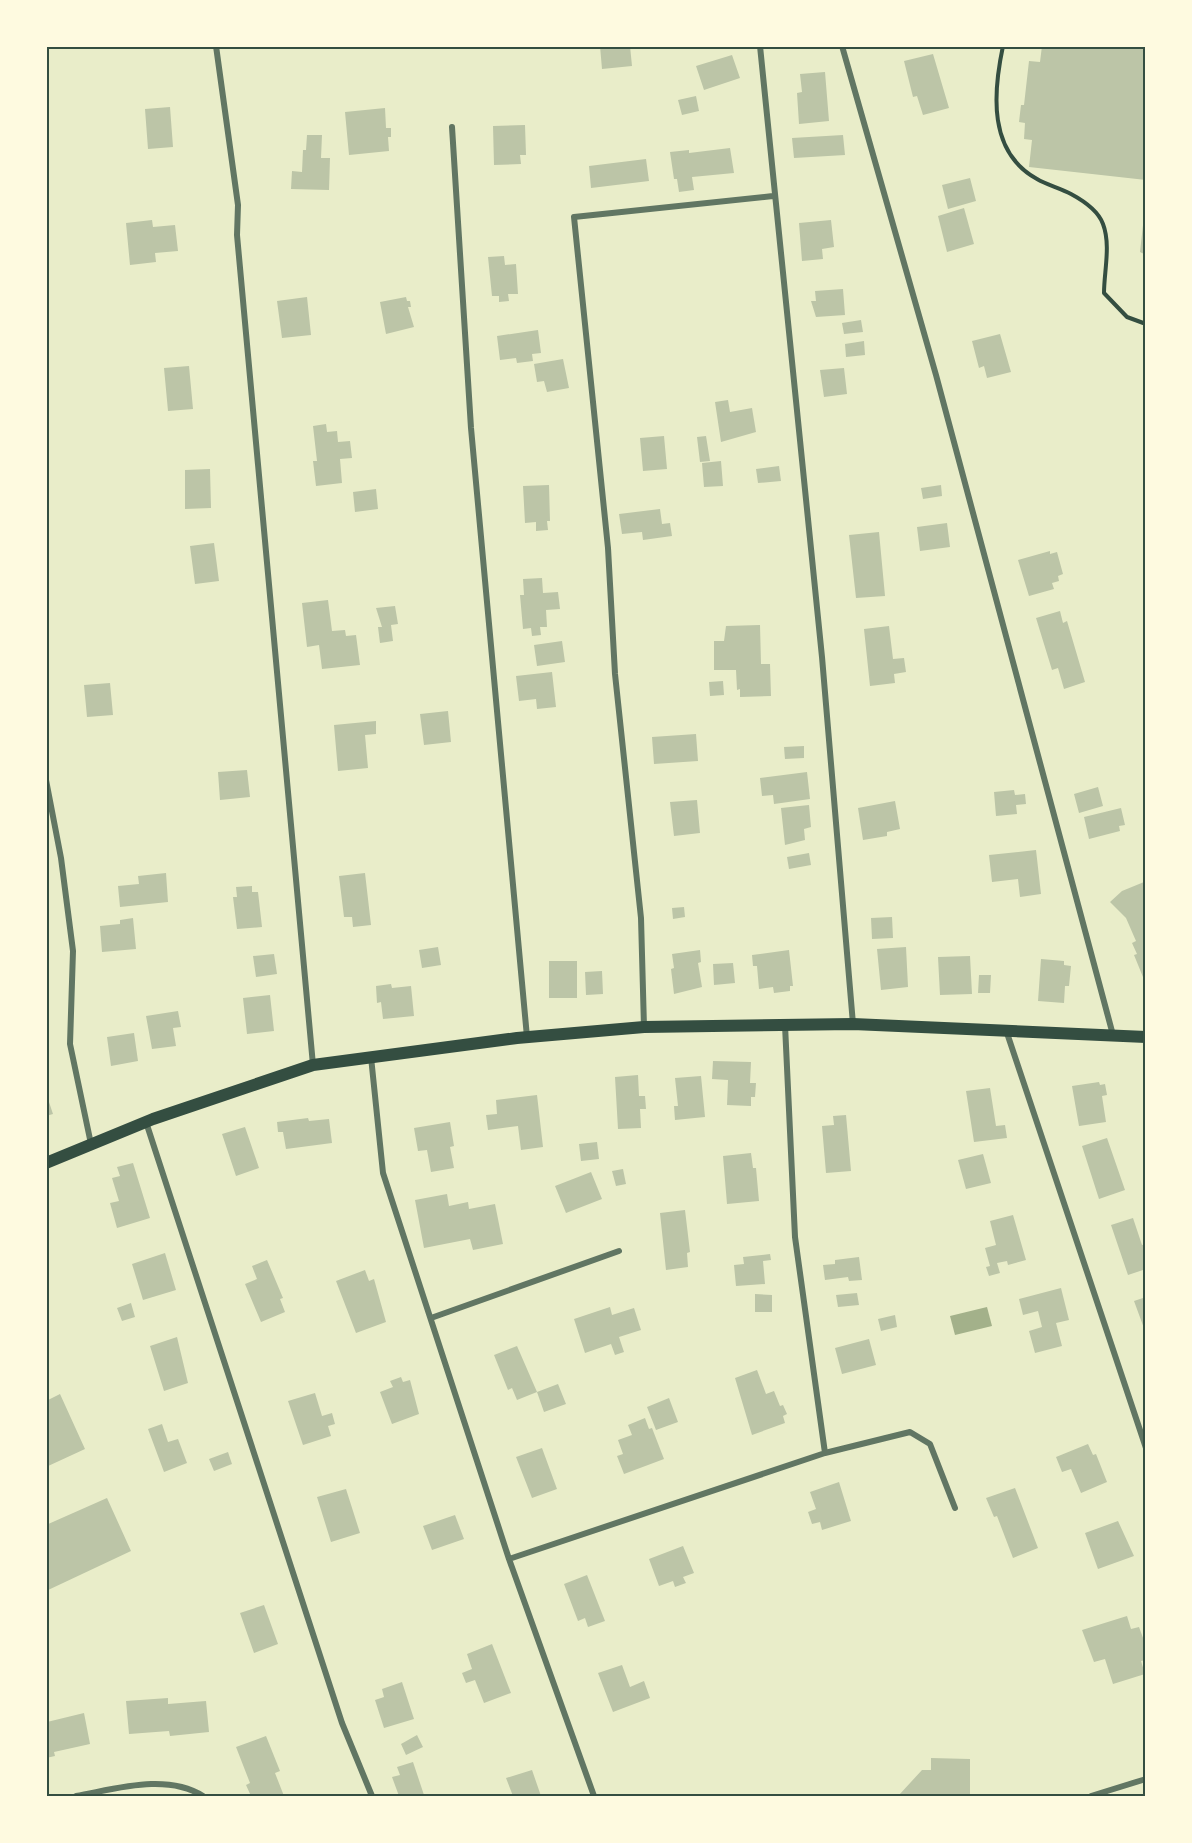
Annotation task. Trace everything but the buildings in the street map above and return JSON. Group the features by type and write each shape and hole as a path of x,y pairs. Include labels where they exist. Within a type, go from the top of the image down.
{"main road":[{"path":"46,1163 145,1122 313,1065 527,1037 644,1028 853,1024 1146,1037"}],"street":[{"path":"216,46 238,205 237,235 313,1065"},
{"path":"760,46 773,196 822,657 853,1024"},
{"path":"842,46 936,375 1113,1035"},
{"path":"452,127 471,428 527,1037"},
{"path":"644,1028 641,918 615,674 608,548 574,217 773,196"},
{"path":"46,780 61,858 73,951 70,1044 91,1144"},
{"path":"785,1024 795,1237 825,1453"},
{"path":"1006,1030 1146,1448"},
{"path":"371,1056 383,1173 509,1559 594,1797"},
{"path":"145,1122 342,1723 372,1797"},
{"path":"431,1318 619,1251"},
{"path":"509,1559 825,1453 910,1432 930,1444 956,1508"},
{"path":"1091,1797 1146,1779"},
{"path":"76,1797 157,1784 180,1786 203,1797"}],"path":[{"path":"1003,46 997,82 997,109 1002,142 1017,164 1035,178 1084,201 1095,212 1106,231 1104,293 1127,318 1146,324"}],"shaded area":[{"path":"987,1307 992,1326 955,1335 950,1316"}]}
